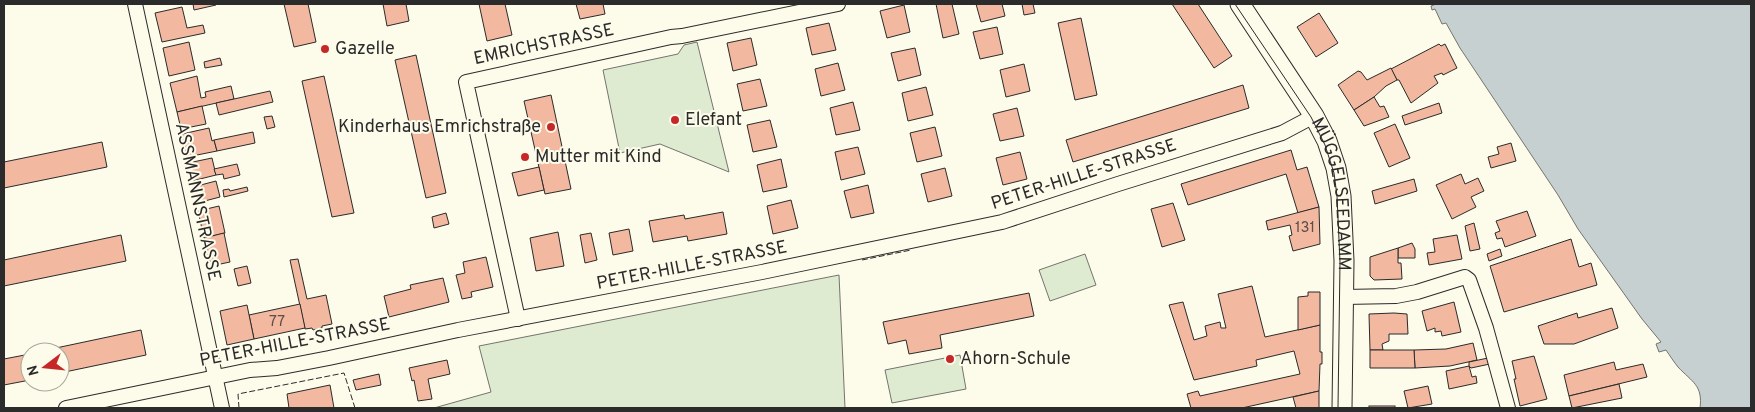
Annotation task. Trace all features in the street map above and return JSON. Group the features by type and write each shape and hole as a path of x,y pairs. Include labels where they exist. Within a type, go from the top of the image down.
{"main road":[{"name":"MÜGGELSEEDAMM","path":"1240,4 1314,116 1327,141 1338,178 1342,205 1344,297 1342,408"}],"street":[{"name":"ASSMANNSTRASSE","path":"135,4 222,408"},
{"name":"EMRICHSTRASSE","path":"518,319 466,82 670,37 838,4"},
{"name":"PETER-HILLE-STRASSE","path":"66,408 250,370 277,368 329,358 1002,222 1282,133 1314,116"},
{"path":"1344,297 1396,296 1417,292 1465,277 1469,280 1486,328 1508,408"}],"green space":[{"path":"697,42 729,172 660,144 620,153 603,70 678,54 684,45"},
{"path":"1085,254 1096,285 1050,301 1039,270"},
{"path":"839,275 845,408 434,408 491,392 479,346"},
{"path":"960,355 966,389 892,403 885,370"}],"shaded area":[{"path":"1436,4 1751,4 1751,408 1700,408 1700,394 1695,384 1678,367 1666,350 1659,352 1656,344 1661,342 1642,319 1578,229 1558,195 1460,48 1446,23 1442,24 1435,9 1432,10 1431,6"}],"building":[{"path":"193,4 216,4 216,5 194,10"},
{"path":"284,4 308,4 316,42 294,47"},
{"path":"383,4 406,4 409,21 387,26"},
{"path":"479,4 505,4 512,35 487,41"},
{"path":"576,4 603,4 605,14 580,19"},
{"path":"936,4 952,4 959,34 943,38"},
{"path":"976,4 1002,4 1005,16 981,22"},
{"path":"1022,4 1033,4 1035,13 1024,15"},
{"path":"1172,4 1198,4 1232,56 1214,68"},
{"path":"904,5 910,32 887,38 880,11"},
{"path":"182,7 187,28 203,25 205,33 162,42 155,13"},
{"path":"1319,13 1338,43 1316,57 1297,27"},
{"path":"1081,18 1097,95 1075,100 1058,23"},
{"path":"829,23 836,50 812,55 806,28"},
{"path":"997,27 1003,54 980,59 973,32"},
{"path":"751,38 757,65 733,71 727,43"},
{"path":"189,42 195,70 169,76 163,48"},
{"path":"1439,44 1441,46 1445,44 1457,68 1443,75 1442,73 1434,76 1438,83 1411,103 1391,69"},
{"path":"915,48 921,75 898,81 891,53"},
{"path":"416,55 446,193 426,198 395,60"},
{"path":"220,58 222,65 205,68 204,62"},
{"path":"838,63 845,90 821,96 815,69"},
{"path":"1024,64 1030,91 1006,97 1000,70"},
{"path":"1391,68 1397,80 1354,110 1338,85 1358,71 1367,80"},
{"path":"197,76 201,98 206,97 205,92 231,86 234,99 177,112 170,83"},
{"path":"324,76 354,213 332,217 302,81"},
{"path":"760,79 767,106 743,111 737,84"},
{"path":"1243,85 1249,108 1073,162 1066,140"},
{"path":"926,87 933,115 908,121 902,93"},
{"path":"270,91 273,102 219,115 216,103"},
{"path":"551,95 571,189 545,194 524,101"},
{"path":"1374,97 1380,107 1384,106 1389,117 1364,126 1354,110"},
{"path":"853,102 860,130 836,135 830,108"},
{"path":"1439,103 1442,113 1405,125 1402,116"},
{"path":"202,106 206,124 181,129 177,112"},
{"path":"1017,108 1024,136 1000,141 993,114"},
{"path":"272,116 275,127 267,129 264,117"},
{"path":"770,120 777,147 753,152 747,125"},
{"path":"1395,124 1410,158 1389,167 1374,133"},
{"path":"935,127 942,156 917,162 910,133"},
{"path":"209,128 217,151 187,157 182,134"},
{"path":"253,132 255,143 217,151 214,140"},
{"path":"102,142 107,167 4,188 4,162"},
{"path":"1511,143 1516,161 1491,168 1488,157 1499,154 1497,147"},
{"path":"858,147 865,174 841,180 835,152"},
{"path":"1291,150 1297,170 1307,167 1319,207 1298,213 1286,174 1188,205 1181,184"},
{"path":"1020,152 1027,179 1003,185 996,158"},
{"path":"212,158 216,175 192,181 188,163"},
{"path":"781,159 787,187 763,192 757,165"},
{"path":"237,164 240,175 224,179 223,174 216,175 214,169"},
{"path":"539,167 544,190 518,196 512,173"},
{"path":"945,168 952,196 928,202 921,174"},
{"path":"1461,174 1465,184 1478,178 1484,191 1471,197 1476,207 1452,219 1436,185"},
{"path":"1414,179 1417,191 1375,204 1372,191"},
{"path":"216,181 220,197 197,203 193,187"},
{"path":"868,185 874,213 851,218 844,191"},
{"path":"247,187 248,191 224,197 223,190 229,189 230,191"},
{"path":"791,200 798,228 773,234 767,206"},
{"path":"1173,203 1185,240 1162,247 1151,209"},
{"path":"219,206 225,233 204,238 198,211"},
{"path":"1319,207 1320,244 1293,251 1289,236 1292,235 1290,225 1268,230 1266,221"},
{"path":"1527,211 1536,236 1505,247 1502,238 1497,239 1495,233 1500,231 1496,221"},
{"path":"723,212 727,234 688,241 687,236 653,242 649,221 684,215 685,219"},
{"path":"446,213 449,224 434,228 432,217"},
{"path":"1474,223 1480,249 1470,251 1465,226"},
{"path":"629,229 633,251 613,255 609,233"},
{"path":"558,232 564,266 536,271 530,238"},
{"path":"224,233 230,262 211,266 204,238"},
{"path":"591,233 597,260 585,263 580,235"},
{"path":"121,235 126,261 4,286 4,260"},
{"path":"1457,235 1462,259 1429,265 1427,253 1435,252 1433,239"},
{"path":"1571,239 1579,267 1591,263 1597,285 1504,312 1490,266"},
{"path":"1412,243 1415,249 1415,258 1398,258 1398,248"},
{"path":"1398,248 1398,263 1401,263 1402,279 1374,280 1370,276 1370,257"},
{"path":"1500,249 1502,256 1489,261 1487,254"},
{"path":"486,257 493,287 471,292 472,297 462,299 456,275 465,273 463,262"},
{"path":"298,259 307,299 326,295 332,324 313,330 312,328 305,329 290,260"},
{"path":"247,266 251,283 238,286 234,269"},
{"path":"443,278 449,302 389,317 384,296 411,289 410,285"},
{"path":"1252,286 1265,337 1320,325 1322,364 1320,364 1319,391 1242,408 1191,408 1187,394 1198,391 1200,396 1300,374 1294,351 1256,360 1257,366 1194,380 1169,305 1183,302 1194,340 1207,336 1205,326 1220,322 1221,328 1226,328 1218,294"},
{"path":"1308,292 1320,292 1320,325 1298,330 1298,297 1308,296"},
{"path":"1029,293 1034,316 940,335 942,348 909,354 906,340 888,344 883,322"},
{"path":"1454,302 1461,332 1442,336 1441,331 1435,332 1435,328 1427,331 1422,311"},
{"path":"300,304 305,328 254,339 249,315"},
{"path":"247,305 254,339 227,345 220,311"},
{"path":"1612,308 1618,328 1574,344 1544,344 1538,326 1577,313 1578,318"},
{"path":"1369,314 1407,314 1408,334 1389,334 1389,341 1382,344 1383,350 1370,350"},
{"path":"141,330 146,355 70,371 70,345"},
{"path":"1473,343 1477,360 1450,366 1415,368 1414,350 1446,349"},
{"path":"1370,350 1414,350 1415,368 1370,368"},
{"path":"20,356 20,382 4,385 4,359"},
{"path":"1534,356 1547,399 1520,406 1512,361"},
{"path":"1488,358 1490,364 1471,368 1469,366 1469,362"},
{"path":"447,360 450,374 428,379 432,399 418,401 414,380 412,381 409,368"},
{"path":"1614,362 1616,370 1643,364 1647,377 1569,396 1564,375"},
{"path":"1469,366 1472,377 1476,376 1477,383 1449,389 1446,371"},
{"path":"379,374 381,385 356,390 353,380"},
{"path":"1619,384 1622,398 1572,408 1569,396"},
{"path":"330,385 334,408 289,408 287,394"},
{"path":"1428,386 1432,404 1408,408 1404,391"},
{"path":"1319,391 1319,408 1296,408 1293,397"},
{"path":"1369,406 1395,406 1395,408 1369,408"}],"tram line":[{"path":"1235,4 1311,117 1325,145 1334,173 1340,262 1338,408"}],"fence":[{"path":"862,260 911,250"},
{"path":"239,408 238,394 344,373 355,408"}],"place":[{"name":"Gazelle","path":"325,49"},
{"name":"Elefant","path":"675,120"},
{"name":"Kinderhaus Emrichstraße","path":"551,127"},
{"name":"Mutter mit Kind","path":"525,157"},
{"name":"Ahorn-Schule","path":"950,359"}]}
